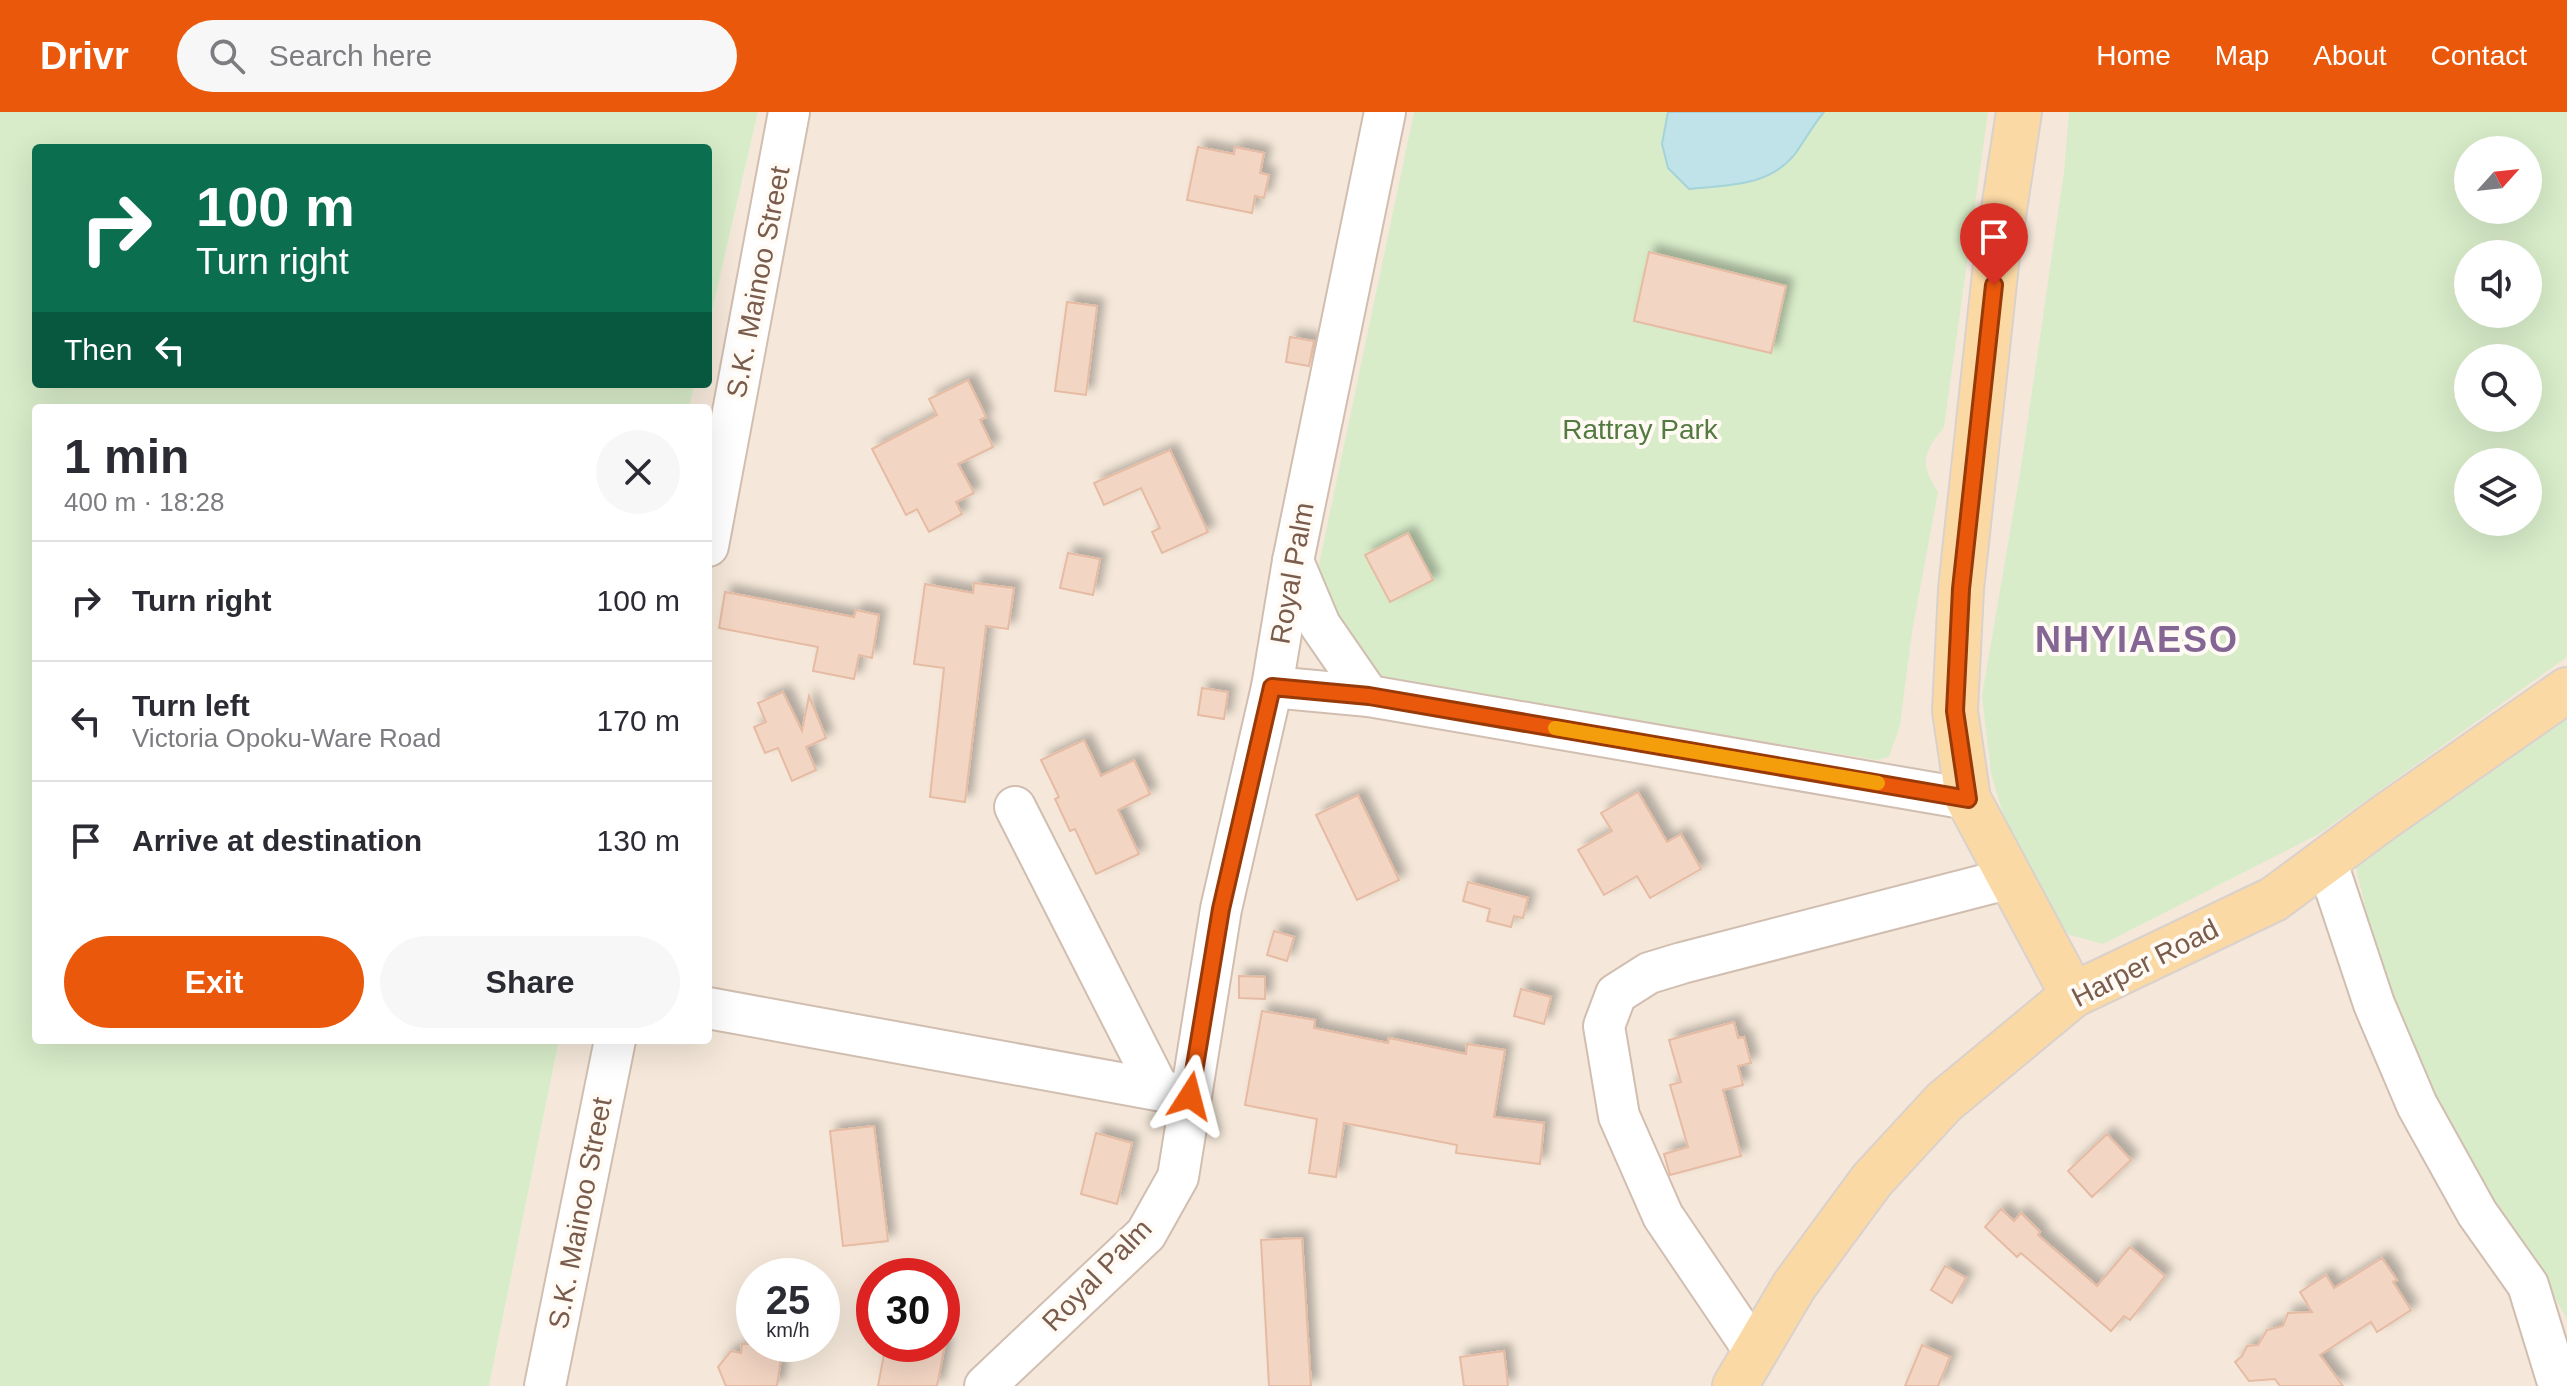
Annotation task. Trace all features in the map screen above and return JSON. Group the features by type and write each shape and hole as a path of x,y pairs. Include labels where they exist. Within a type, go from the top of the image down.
{"main road":[{"path":"2019,112 1997,255 1961,589 1955,711 1968,799 2073,995"},
{"name":"Harper Road","path":"1745,1369 1794,1286 1872,1180 1944,1102 2073,995 2274,899 2567,690"}],"street":[{"name":"S.K. Mainoo Street","path":"712,525 789,112"},
{"name":"Royal Palm","path":"985,1386 1146,1234 1178,1177 1174,1093 1221,909 1272,687 1293,561 1385,112"},
{"path":"1293,561 1320,625 1369,696"},
{"path":"1272,687 1369,696 1968,799"},
{"path":"1015,807 1174,1093"},
{"path":"2326,860 2374,1004 2417,1105 2477,1213 2528,1285 2559,1386"},
{"path":"1745,1369 1663,1216 1619,1116 1604,1026 1616,994 1649,973 1682,963 2011,878"},
{"path":"712,1009 1174,1093"},
{"name":"S.K. Mainoo Street","path":"545,1386 614,1044"}],"shaded area":[{"path":"758,112 2567,112 2567,1386 489,1386 558,1044 712,1044 712,404 690,404 694,388 712,388 712,312"}],"green space":[{"path":"0,112 758,112 712,312 712,144 32,144 32,388 694,388 690,404 32,404 32,1044 558,1044 489,1386 0,1386"},
{"name":"Rattray Park","path":"1414,112 1988,112 1944,427 1926,458 1928,473 1938,492 1912,632 1900,725 1889,757 1877,760 1379,679 1316,579"},
{"path":"2069,112 2567,112 2567,657 2319,834 2103,944 2070,935 2049,915 2008,832 1991,773 1982,696 2021,467 2064,172"},
{"path":"2567,710 2567,1319 2533,1259 2455,1146 2382,980 2355,863"}],"water":[{"path":"1668,112 1824,112 1795,154 1773,173 1732,185 1689,189 1668,168 1662,144"}],"building":[{"path":"1198,147 1234,154 1235,147 1264,153 1260,173 1269,175 1264,198 1255,196 1252,213 1187,200"},
{"path":"1649,252 1786,286 1771,353 1634,321"},
{"path":"1067,302 1097,306 1086,395 1055,391"},
{"path":"1290,337 1314,341 1309,366 1286,362"},
{"path":"968,380 986,417 980,420 993,447 958,464 974,493 956,502 962,514 929,532 917,509 906,515 872,449 937,415 929,399"},
{"path":"1170,450 1208,532 1162,553 1152,532 1160,528 1141,488 1104,505 1094,483"},
{"path":"1408,533 1433,580 1390,602 1365,555"},
{"path":"1068,553 1100,559 1093,595 1060,588"},
{"path":"974,583 1014,588 1008,629 986,626 965,802 930,797 944,668 914,664 925,584 973,593"},
{"path":"725,592 854,617 856,610 879,615 872,658 859,655 854,679 813,671 818,647 719,628"},
{"path":"1202,688 1228,692 1224,719 1198,715"},
{"path":"783,692 802,731 809,696 826,738 806,747 816,770 792,781 778,748 765,753 754,727 766,722 758,703"},
{"path":"1084,740 1101,776 1134,760 1150,794 1118,810 1139,854 1096,874 1075,829 1070,831 1055,799 1059,797 1041,760"},
{"path":"1638,792 1667,842 1681,834 1701,869 1650,898 1637,876 1604,895 1578,850 1612,831 1601,813"},
{"path":"1358,795 1399,880 1357,900 1316,815"},
{"path":"1468,882 1528,898 1523,918 1514,916 1511,927 1487,921 1490,909 1463,901"},
{"path":"1274,931 1294,937 1287,961 1267,955"},
{"path":"1239,976 1265,977 1265,999 1239,998"},
{"path":"1521,989 1551,997 1544,1024 1514,1016"},
{"path":"1262,1011 1315,1020 1314,1028 1388,1043 1389,1038 1466,1054 1467,1044 1505,1050 1494,1117 1544,1123 1540,1164 1456,1153 1457,1145 1344,1123 1336,1177 1309,1173 1317,1119 1245,1105"},
{"path":"1734,1022 1738,1038 1744,1037 1751,1063 1738,1066 1743,1085 1723,1090 1741,1156 1670,1175 1664,1154 1688,1147 1670,1085 1681,1082 1669,1040"},
{"path":"874,1126 888,1241 843,1246 830,1131"},
{"path":"1096,1133 1132,1143 1117,1204 1081,1194"},
{"path":"2107,1134 2131,1160 2092,1197 2068,1171"},
{"path":"2001,1209 2014,1221 2021,1213 2040,1232 2038,1235 2097,1286 2130,1247 2165,1276 2130,1320 2124,1316 2111,1331 2021,1253 2017,1257 1985,1227"},
{"path":"1302,1238 1311,1386 1269,1386 1261,1240"},
{"path":"2382,1258 2411,1310 2377,1332 2371,1322 2320,1355 2343,1386 2280,1386 2275,1379 2249,1381 2235,1362 2247,1346 2258,1345 2267,1330 2283,1326 2288,1313 2312,1312 2300,1292 2326,1275 2334,1288"},
{"path":"1945,1266 1966,1278 1952,1303 1931,1290"},
{"path":"1922,1345 1950,1357 1938,1386 1905,1386"},
{"path":"731,1351 736,1352 736,1362 780,1362 777,1386 726,1386 718,1367"},
{"path":"1504,1351 1508,1386 1464,1386 1460,1357"},
{"path":"883,1362 942,1362 937,1386 878,1386"}],"slow traffic":[{"path":"1555,728 1878,783"}],"district":[{"name":"NHYIAESO","path":"2137,639"}],"route":[{"path":"1190,1096 1221,909 1272,687 1369,696 1968,799 1955,711 1961,589 1994,285"}]}
